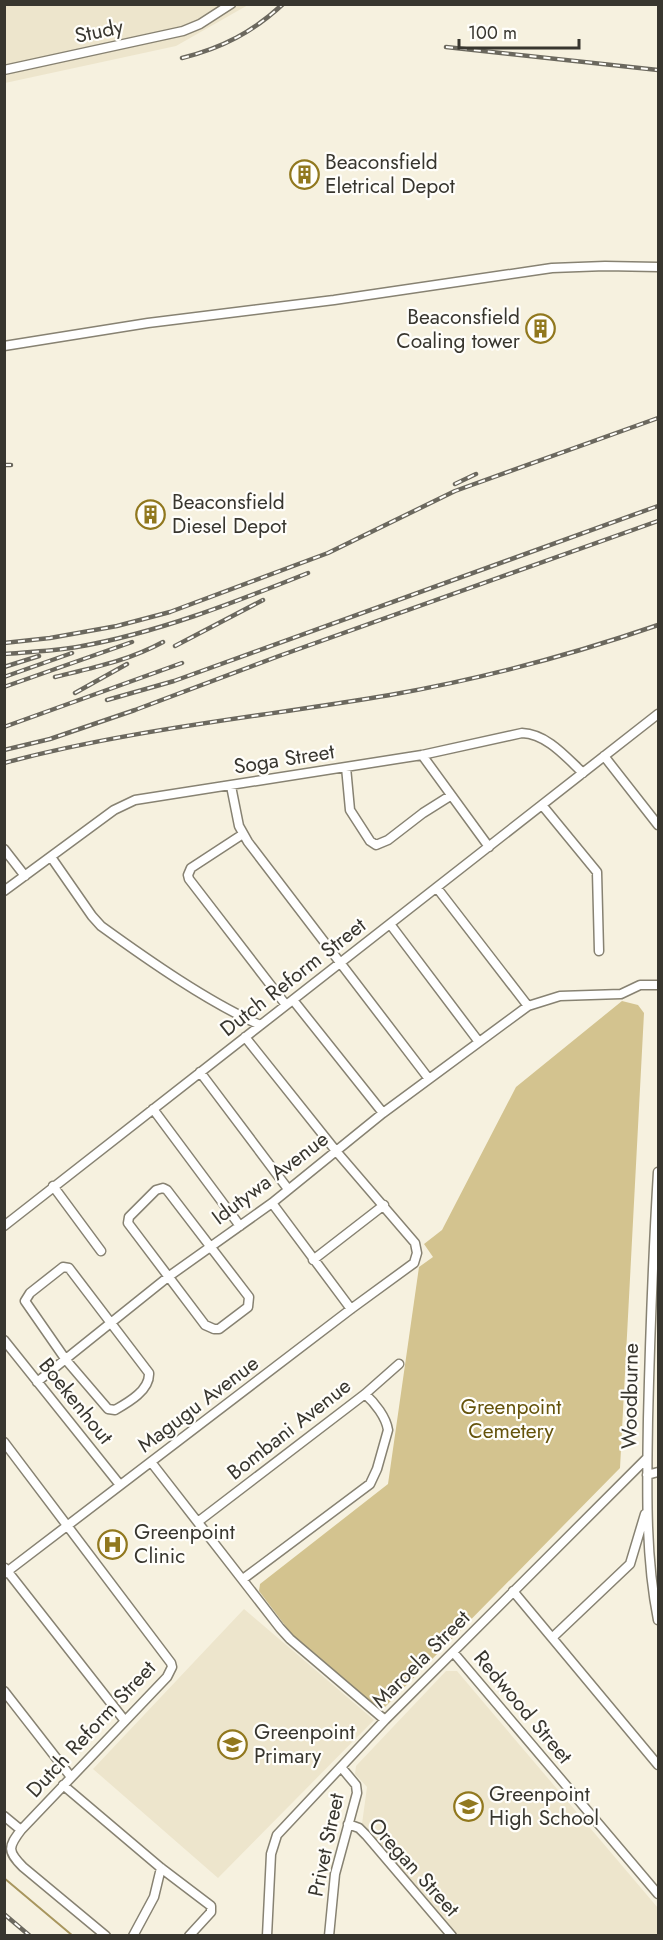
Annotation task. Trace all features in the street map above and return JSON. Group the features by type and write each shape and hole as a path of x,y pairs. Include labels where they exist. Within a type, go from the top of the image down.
{"street":[{"name":"Study","path":"4,70 183,30 200,24 231,4"},
{"path":"4,346 148,323 552,268 658,267"},
{"name":"Dutch Reform Street","path":"4,1226 658,714"},
{"name":"Soga Street","path":"4,891 125,804 135,800 422,755 509,736 530,734 548,742 583,773"},
{"path":"422,755 489,847"},
{"path":"604,756 658,825"},
{"path":"346,767 350,810 370,841 376,844 388,840 450,796"},
{"path":"231,786 239,826 243,834 429,1079"},
{"path":"542,805 597,872 599,951"},
{"path":"243,834 191,868 189,879 383,1113"},
{"path":"4,849 25,876"},
{"path":"51,857 101,926 207,997 241,1017 261,1025"},
{"path":"437,888 528,1006"},
{"path":"390,924 479,1042"},
{"name":"Idutywa Avenue","path":"37,1382 168,1277 272,1203 383,1113 528,1006 560,996 621,994 640,984 658,986"},
{"path":"245,1037 336,1151 384,1205 313,1260"},
{"path":"201,1072 288,1189"},
{"path":"153,1109 240,1226"},
{"name":"Woodburne","path":"658,1172 651,1285 647,1458 647,1507 658,1620"},
{"path":"53,1186 101,1251"},
{"path":"163,1188 167,1190 210,1245 250,1301 248,1307 223,1327 214,1329 205,1325 168,1277 128,1223 129,1217 156,1191 163,1188"},
{"path":"272,1203 351,1309"},
{"name":"Magugu Avenue","path":"6,1571 414,1263 417,1253 415,1243 384,1205"},
{"path":"63,1267 69,1268 111,1322 149,1373 146,1387 117,1409 111,1410 66,1360 25,1301 30,1293 63,1267"},
{"name":"Boekenhout","path":"4,1340 120,1485"},
{"name":"Bombani Avenue","path":"199,1521 365,1394 399,1364"},
{"path":"243,1579 370,1484 377,1469 388,1430 387,1422 365,1394"},
{"name":"Dutch Reform Street","path":"4,1442 172,1667 167,1677 8,1844 14,1858 23,1867 106,1935"},
{"name":"Maroela Street","path":"267,1935 273,1843 277,1834 386,1720 647,1458"},
{"path":"151,1462 290,1639 386,1720"},
{"path":"647,1475 658,1472"},
{"path":"553,1637 630,1563 647,1507"},
{"path":"6,1571 125,1721"},
{"path":"513,1592 658,1765"},
{"name":"Redwood Street","path":"453,1652 658,1894"},
{"path":"4,1691 71,1777"},
{"name":"Privet Street","path":"329,1935 335,1874 357,1788 341,1767"},
{"path":"63,1785 212,1908 189,1935"},
{"path":"4,1816 21,1830"},
{"name":"Oregan Street","path":"348,1824 358,1828 366,1835 452,1935"},
{"path":"133,1935 154,1897 161,1868"}],"shaded area":[{"path":"4,5 248,5 176,46 5,83"},
{"name":"Greenpoint Primary","path":"244,1609 374,1720 218,1878 93,1769"},
{"name":"Greenpoint High School","path":"446,1671 457,1671 658,1908 658,1935 457,1935 362,1824 367,1787 355,1774 356,1766"}],"green space":[{"name":"Greenpoint Cemetery","path":"622,1001 638,1005 644,1013 620,1468 385,1707 377,1707 293,1636 259,1591 260,1584 388,1484 419,1267 433,1257 424,1244 442,1230 516,1087"}],"waterway":[{"path":"4,1878 73,1936"}],"railway":[{"path":"182,58 236,38 260,23 283,4"},
{"path":"446,47 658,70"},
{"path":"4,643 50,638 117,626 170,612 328,553 455,491 658,418"},
{"path":"4,465 11,465"},
{"path":"455,484 476,474"},
{"path":"107,700 174,681 658,506"},
{"path":"4,750 50,739 135,710 279,656 658,521"},
{"path":"4,654 77,647 136,634 223,606 308,573"},
{"path":"175,646 263,600"},
{"path":"4,763 148,732 390,695 458,682 559,656 658,625"},
{"path":"4,687 132,642"},
{"path":"55,677 123,659 163,642"},
{"path":"4,677 72,653"},
{"path":"4,667 39,656"},
{"path":"4,727 182,663"},
{"path":"75,693 127,664"},
{"path":"4,1914 30,1936"}],"place":[{"name":"Beaconsfield Eletrical Depot","path":"304,174"},
{"name":"Beaconsfield Coaling tower","path":"541,329"},
{"name":"Beaconsfield Diesel Depot","path":"151,514"},
{"name":"Greenpoint Clinic","path":"113,1544"},
{"name":"Greenpoint Primary","path":"233,1744"},
{"name":"Greenpoint High School","path":"468,1806"}]}
